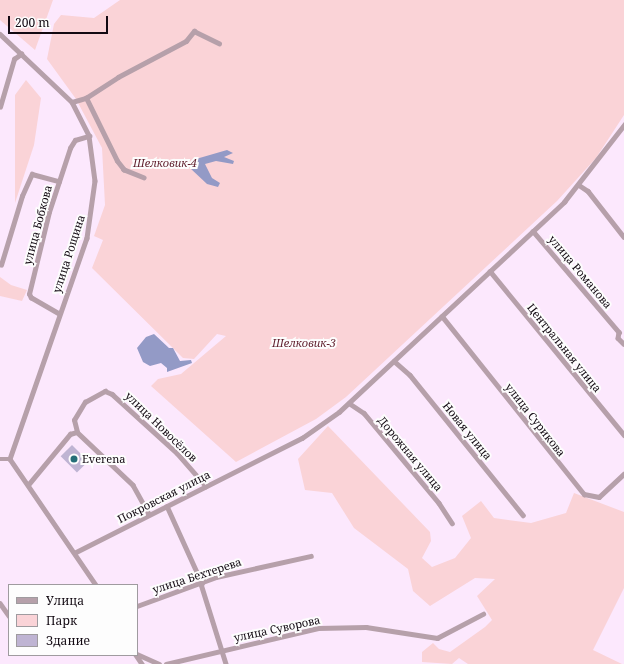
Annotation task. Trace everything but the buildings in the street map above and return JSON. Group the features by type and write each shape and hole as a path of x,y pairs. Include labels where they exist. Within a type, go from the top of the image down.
{"street":[{"path":"72,102 86,98 118,77 186,41 194,31 219,43"},
{"name":"улица Рощина","path":"0,34 72,102 89,136 95,181 92,214 10,459"},
{"path":"0,107 14,59 21,54"},
{"path":"86,98 117,161 124,170 144,178"},
{"name":"Покровская улица","path":"76,552 308,434 349,403 533,231 579,185 624,125"},
{"name":"улица Бобкова","path":"59,314 31,298 29,294 59,180 70,148 76,140 89,136"},
{"path":"1,266 22,196 32,174 59,180"},
{"path":"579,185 588,191 624,237"},
{"name":"улица Романова","path":"533,231 618,332 618,338 624,344"},
{"name":"Центральная улица","path":"490,271 624,435"},
{"name":"улица Сурикова","path":"442,316 584,494 599,497 624,474"},
{"name":"Новая улица","path":"394,361 410,375 524,515"},
{"name":"улица Новосёлов","path":"77,432 74,420 85,402 105,391 112,394 177,453 206,486"},
{"name":"Дорожная улица","path":"349,403 364,413 439,503 452,523"},
{"path":"28,485 70,434 77,432 133,485 149,514"},
{"path":"0,459 10,459 76,552 95,584"},
{"path":"167,506 202,583 226,664"},
{"name":"улица Бехтерева","path":"138,606 202,583 311,556"},
{"path":"0,603 8,615"},
{"name":"улица Суворова","path":"166,664 318,628 366,627 437,638 483,614"},
{"path":"138,656 159,664"}],"green space":[{"path":"0,0 53,0 35,50 0,20"},
{"path":"120,0 624,0 624,115 596,158 557,201 346,397 316,419 236,462 151,386 158,379 181,374 226,336 217,334 194,359 183,358 92,268 103,240 94,236 105,205 102,148 76,99 47,59 54,24 61,15 94,18"},
{"path":"26,80 41,98 34,145 15,203 15,95"},
{"path":"0,277 11,285 27,290 22,301 0,296"},
{"path":"328,426 430,532 431,541 422,558 432,567 455,558 471,538 462,516 481,501 494,518 531,523 566,513 574,493 624,512 624,588 593,650 622,664 468,664 459,658 452,664 422,662 422,652 433,643 439,649 450,652 485,627 492,620 477,596 495,579 475,578 430,606 413,591 408,569 354,528 332,493 305,490 298,459"}],"water":[{"path":"227,150 233,153 224,157 234,161 233,164 216,161 205,164 212,178 220,183 218,187 207,184 190,168 196,159"},
{"path":"154,334 169,348 173,348 180,361 191,360 192,363 167,372 167,368 161,363 150,366 143,362 137,348 146,337"}],"place":[{"name":"Everena","path":"74,459"}],"park label":[{"name":"Шелковик-4","path":"165,163"},
{"name":"Шелковик-3","path":"304,343"}]}
